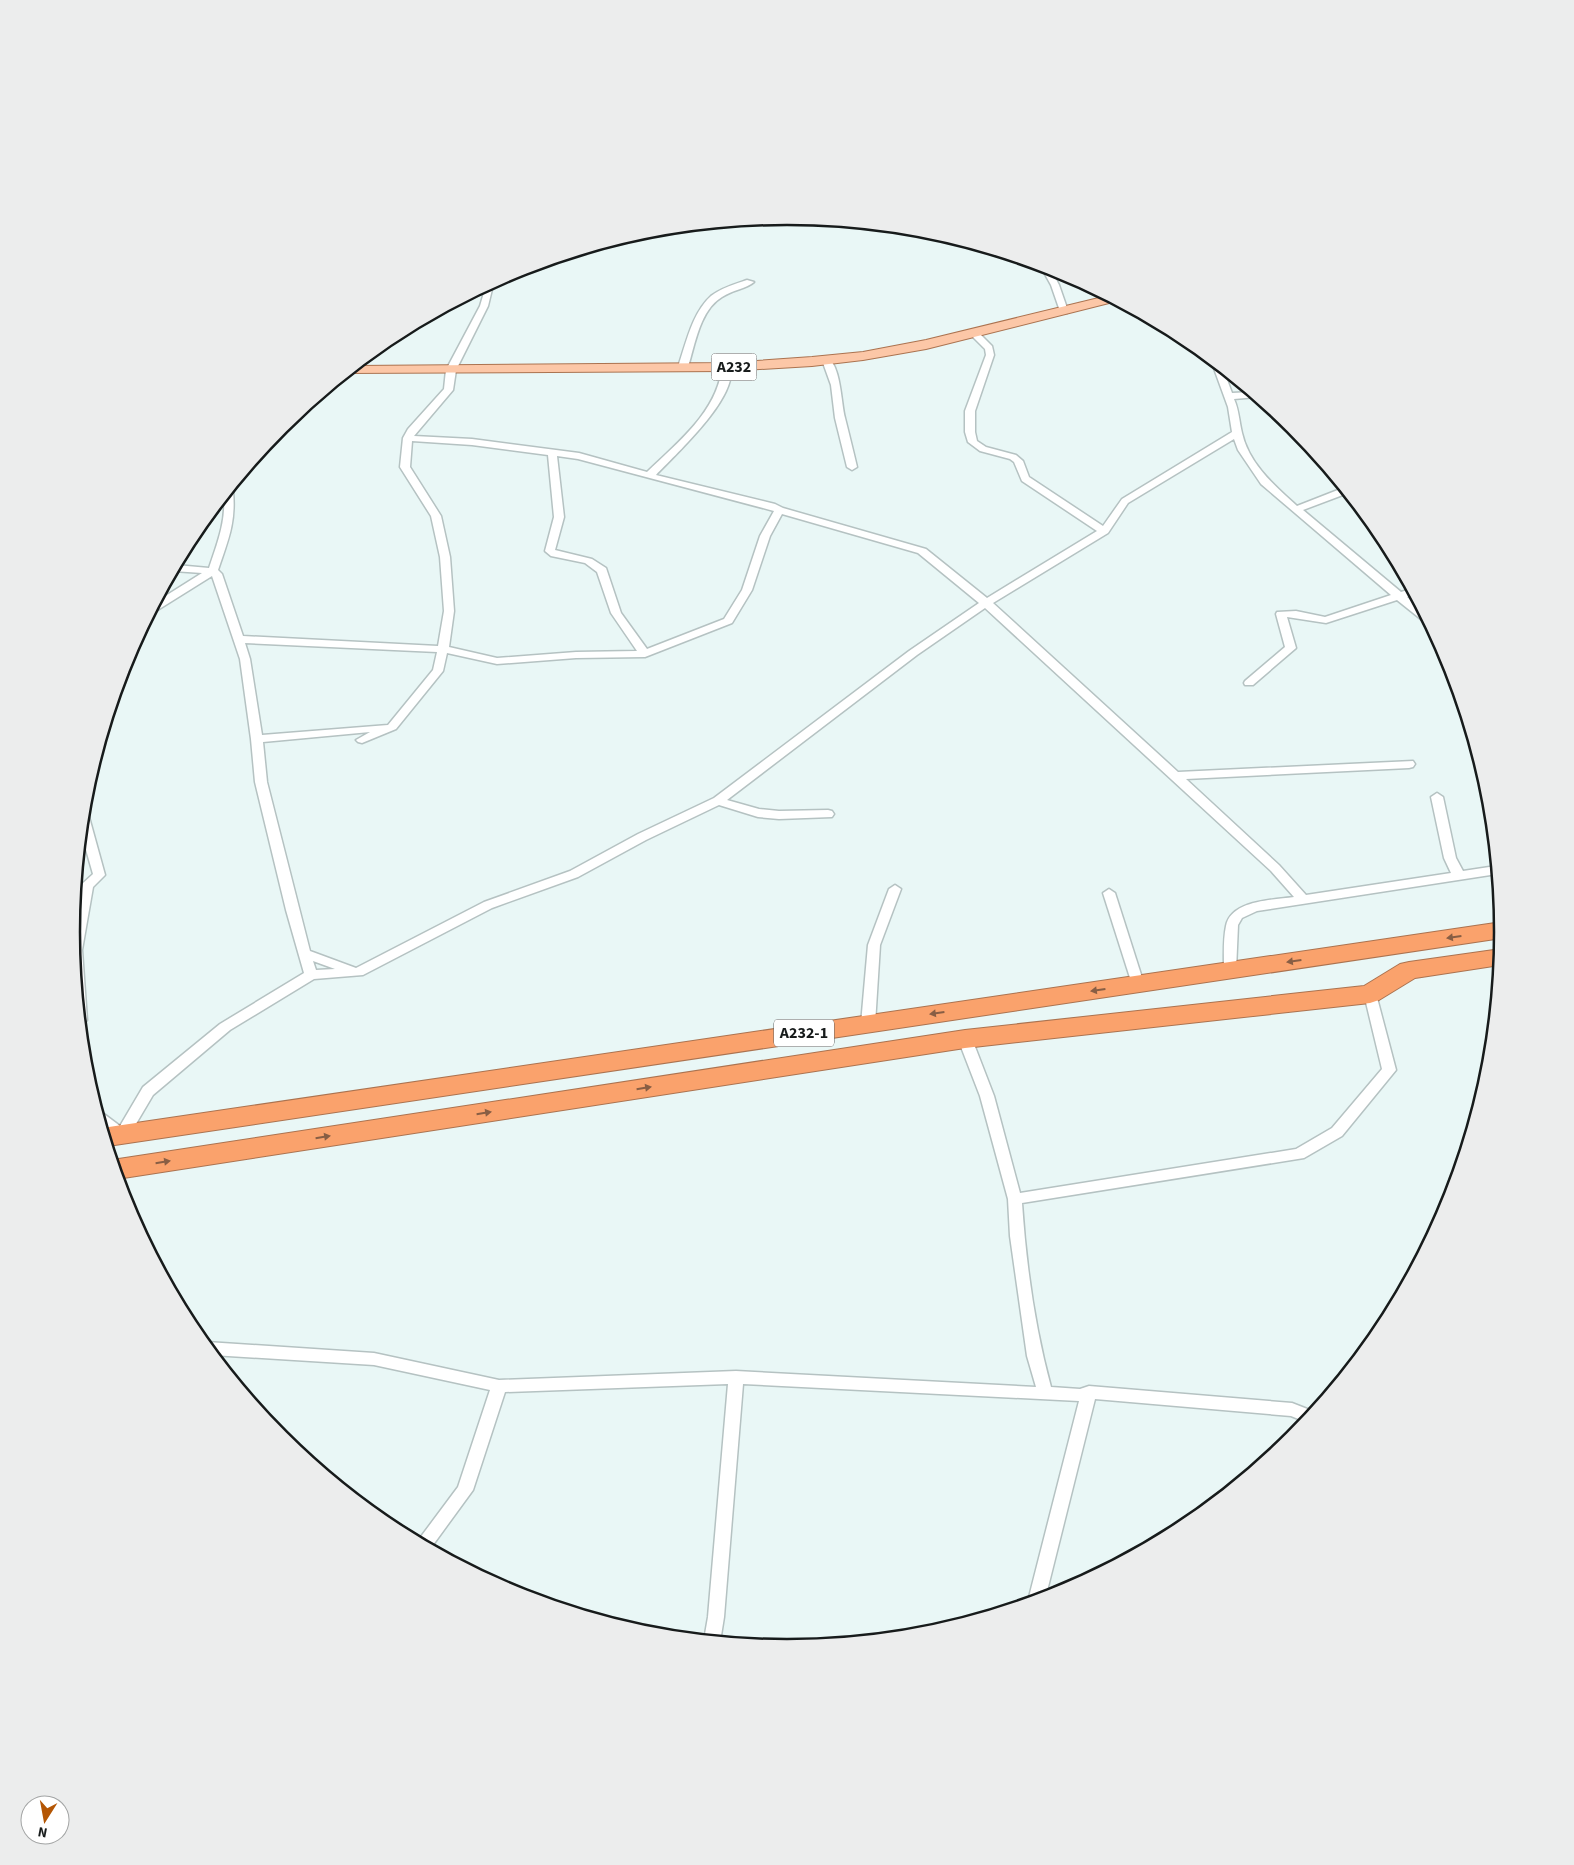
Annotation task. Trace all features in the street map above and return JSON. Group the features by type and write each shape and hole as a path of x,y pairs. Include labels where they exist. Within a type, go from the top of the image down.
{"highway":[{"name":"A232-1","path":"114,1136 1494,931"},
{"name":"A232-1","path":"121,1168 965,1039 1370,994 1409,970 1493,958"}],"main road":[{"name":"A232","path":"360,370 727,367 826,360 888,351 974,333 1105,301"}],"street":[{"path":"1050,276 1064,311"},
{"path":"683,367 700,321 710,302 727,291 750,282"},
{"path":"362,740 392,727 438,671 448,611 445,557 436,516 405,467 408,438 411,430 448,390 451,370 484,306 488,292"},
{"path":"974,333 989,348 990,355 970,411 970,432 973,442 982,448 1012,457 1018,461 1025,479 1104,531"},
{"path":"826,360 836,385 840,418 852,467"},
{"path":"649,476 708,414 728,378 727,367"},
{"path":"1221,375 1229,396 1237,433 1243,450 1264,482 1416,610"},
{"path":"1229,396 1245,395"},
{"path":"114,1136 148,1091 225,1027 312,975 358,972 488,906 574,874 642,837 718,802 913,653 986,603 1104,531 1125,501 1237,433"},
{"path":"408,438 472,442 579,456 649,476 762,503 779,510 922,551 986,603 1274,868 1303,899"},
{"path":"552,452 559,517 550,551 554,554 588,561 602,570 616,613 646,654"},
{"path":"1295,510 1340,492"},
{"path":"162,603 213,571 227,528 230,512 229,499"},
{"path":"237,639 443,649 497,661 576,655 646,654 728,621 748,590 762,543 779,510"},
{"path":"181,569 213,571 217,574 245,659 257,739 261,782 304,953 312,975"},
{"path":"1249,683 1291,648 1281,614 1296,614 1326,620 1407,594"},
{"path":"257,739 392,727"},
{"path":"1175,776 1409,764"},
{"path":"1437,797 1450,858 1458,874"},
{"path":"718,802 758,813 779,815 828,814"},
{"path":"80,924 87,885 99,874 87,832"},
{"path":"1230,970 1232,925 1237,915 1255,907 1458,874 1491,871"},
{"path":"868,1024 874,945 895,889"},
{"path":"1109,893 1138,984"},
{"path":"304,953 358,972"},
{"path":"1015,1199 1299,1154 1337,1132 1389,1070 1370,994"},
{"path":"965,1039 988,1096 1015,1199 1017,1236 1035,1356 1046,1393"},
{"path":"216,1349 374,1359 499,1386 736,1377 1080,1395 1089,1392 1292,1410 1303,1415"},
{"path":"713,1635 736,1377"},
{"path":"427,1541 465,1490 499,1386"},
{"path":"1038,1593 1089,1392"}]}
